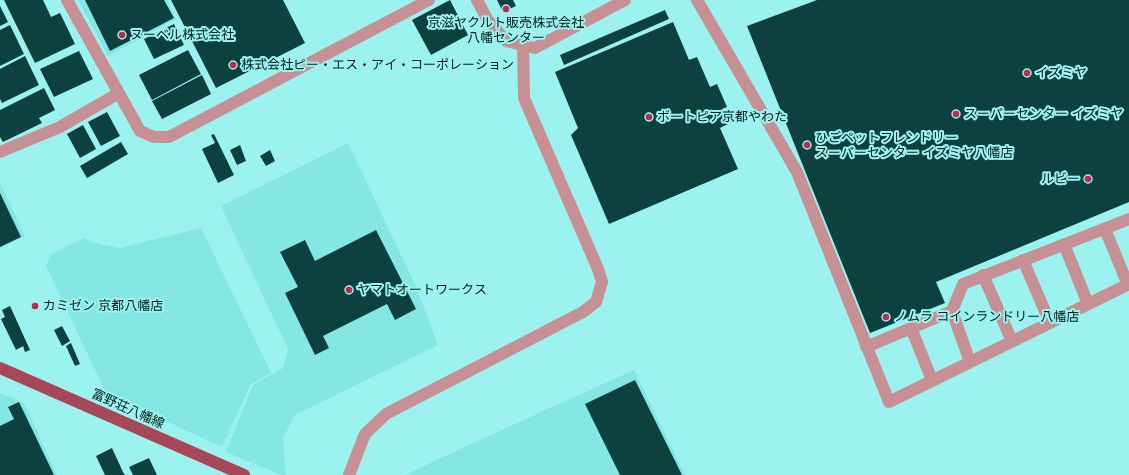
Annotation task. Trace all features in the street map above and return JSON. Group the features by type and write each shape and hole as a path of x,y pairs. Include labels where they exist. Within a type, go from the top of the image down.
{"main road":[{"name":"富野荘八幡線","path":"0,368 244,475"}],"street":[{"path":"67,0 140,131 154,137 169,137 429,0"},
{"path":"477,0 487,19 506,41 535,48 625,0"},
{"path":"697,0 797,172 889,402 1128,285 1104,229"},
{"path":"349,475 365,434 386,414 583,312 596,302 602,282 598,269 524,98 523,45"},
{"path":"0,152 60,127 119,93"},
{"path":"970,362 952,312 963,284 983,274 1129,219"},
{"path":"1064,244 1088,304"},
{"path":"1023,260 1050,322"},
{"path":"983,274 1012,341"},
{"path":"866,347 952,312"},
{"path":"911,328 932,380"}],"shaded area":[{"name":"ヌーベル株式会社","path":"78,0 167,0 176,19 108,56"},
{"path":"348,143 417,289 438,345 295,415 283,438 286,475 282,475 226,452 253,385 283,368 288,349 221,206"},
{"path":"0,183 25,236 0,248"},
{"path":"201,228 271,373 251,384 222,447 106,393 46,266 52,254 84,238 94,243 120,248"},
{"path":"634,370 685,475 405,475 471,444"},
{"path":"0,393 24,403 57,475 0,475"}],"building":[{"path":"4,0 43,0 51,17 60,13 75,44 35,63"},
{"name":"ヌーベル株式会社","path":"85,0 164,0 174,18 110,51"},
{"name":"株式会社ピー・エス・アイ・コーポレーション","path":"171,0 283,0 305,43 216,88"},
{"path":"450,0 468,35 431,55 412,20"},
{"name":"京滋ヤクルト販売株式会社 八幡センター","path":"497,0 513,0 516,6 503,12"},
{"name":"スーパーセンター イズミヤ","path":"817,0 1129,0 1129,202 936,282 945,303 870,333 747,26"},
{"path":"0,6 8,22 0,26"},
{"path":"665,10 669,19 564,65 560,55"},
{"name":"ボートピア京都やわた","path":"673,22 689,60 697,57 710,87 717,84 727,107 722,109 728,124 720,128 738,169 609,224 571,135 578,128 555,72"},
{"path":"174,24 184,45 154,59 144,39"},
{"path":"10,25 24,54 0,66 0,30"},
{"path":"188,50 201,74 152,100 139,75"},
{"path":"79,51 93,79 54,97 40,69"},
{"path":"25,56 39,85 2,103 0,99 0,69"},
{"path":"202,75 211,94 162,119 152,101"},
{"path":"44,88 55,110 39,118 42,123 3,142 0,137 0,110"},
{"path":"107,112 120,136 101,146 88,122"},
{"path":"83,125 96,149 80,158 67,134"},
{"path":"214,134 234,175 218,183 202,149 215,143 211,135"},
{"path":"121,142 128,154 87,178 80,166"},
{"path":"240,145 246,161 237,165 230,150"},
{"path":"270,150 275,161 266,166 260,156"},
{"path":"0,193 21,237 0,247"},
{"name":"ヤマトオートワークス","path":"376,230 416,309 395,320 387,304 323,336 329,348 315,355 285,293 298,287 280,252 305,240 315,261"},
{"path":"10,306 30,350 25,352 23,346 16,350 1,319 5,317 2,310"},
{"path":"62,326 70,341 62,346 54,330"},
{"path":"71,343 80,364 75,366 66,346"},
{"path":"635,380 682,475 620,475 585,404"},
{"path":"19,402 54,475 0,475 0,426 14,419 8,407"},
{"path":"112,448 125,475 105,475 96,456"},
{"path":"149,458 157,475 133,475 129,467"}],"place":[{"name":"京滋ヤクルト販売株式会社 八幡センター","path":"506,9"},
{"name":"ヌーベル株式会社","path":"122,35"},
{"name":"株式会社ピー・エス・アイ・コーポレーション","path":"233,65"},
{"name":"イズミヤ","path":"1027,73"},
{"name":"スーパーセンター イズミヤ","path":"956,114"},
{"name":"ボートピア京都やわた","path":"649,117"},
{"name":"ひごペットフレンドリー スーパーセンター イズミヤ八幡店","path":"807,145"},
{"name":"ルビー","path":"1088,179"},
{"name":"ヤマトオートワークス","path":"349,290"},
{"name":"カミゼン 京都八幡店","path":"35,306"},
{"name":"ノムラ コインランドリー八幡店","path":"886,317"}]}
